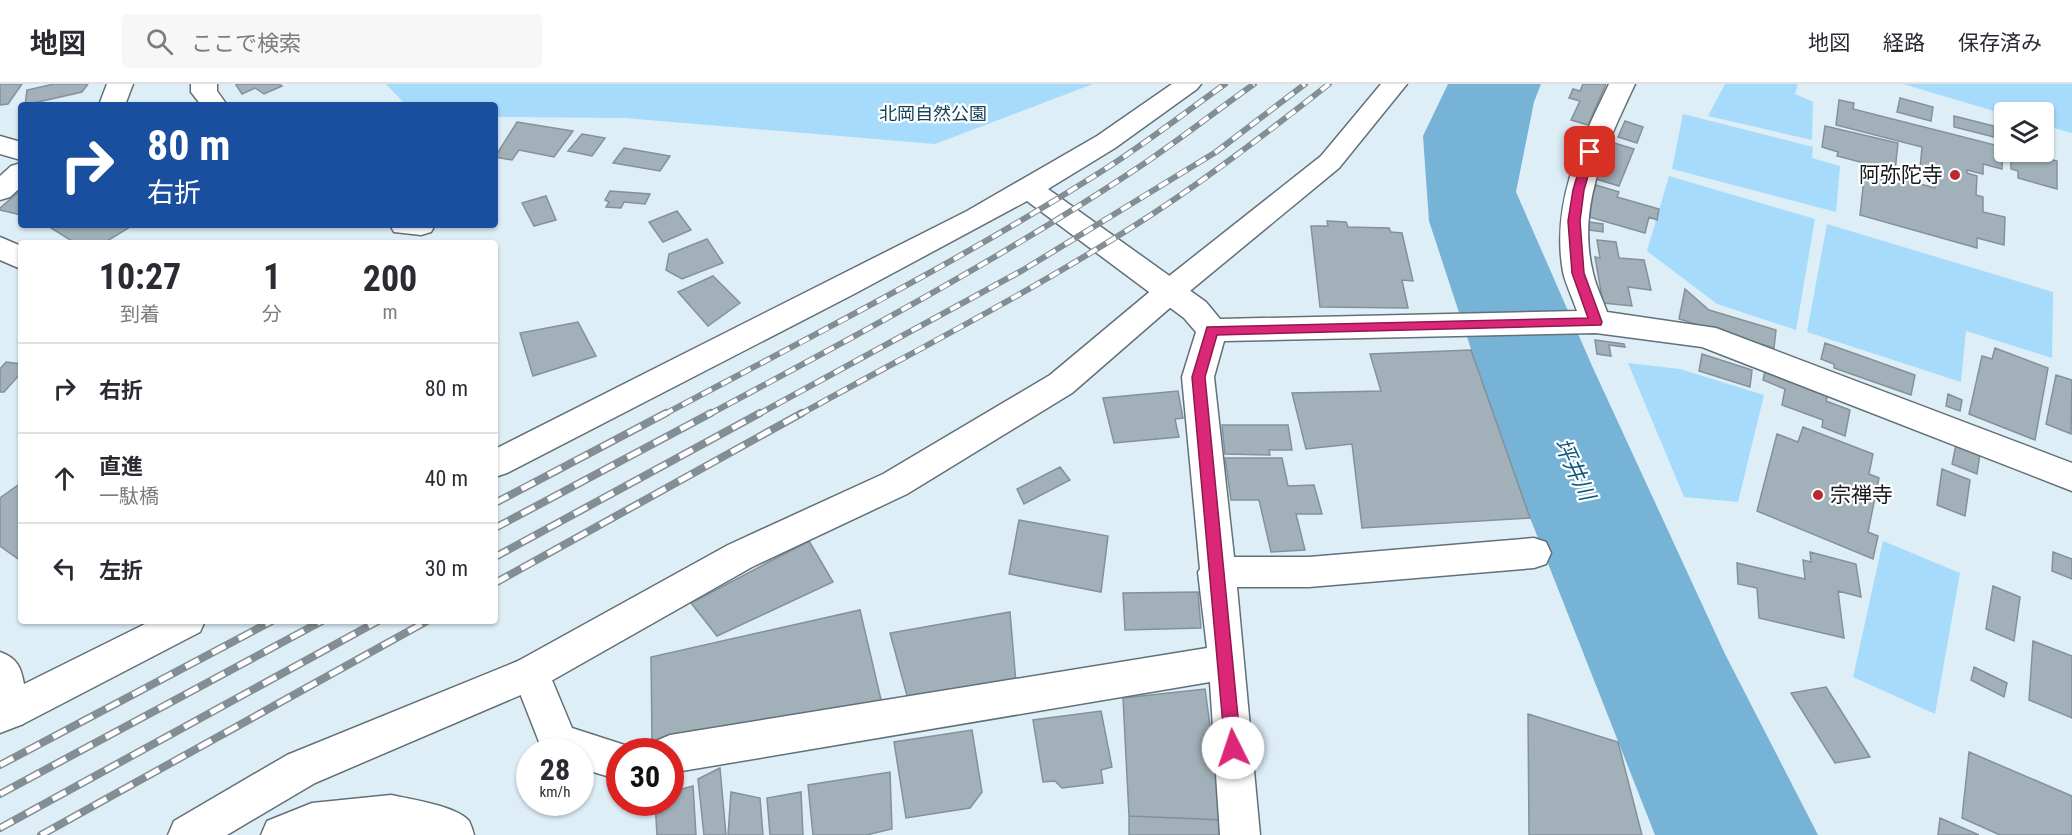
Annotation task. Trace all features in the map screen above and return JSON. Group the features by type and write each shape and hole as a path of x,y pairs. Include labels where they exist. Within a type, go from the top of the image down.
{"street":[{"path":"113,102 120,84"},
{"path":"204,84 204,92 212,102"},
{"path":"498,462 950,232 1029,189 1142,120 1188,84"},
{"path":"188,835 301,769 531,673 740,556 895,484 1061,384 1169,292 1330,162 1394,84"},
{"path":"1596,322 1578,273 1574,221 1579,190 1590,152 1622,84"},
{"path":"0,145 18,151"},
{"path":"0,191 18,175"},
{"path":"1029,189 1195,310 1212,330"},
{"path":"0,247 18,258"},
{"path":"1212,330 1596,322 1705,336 2072,477"},
{"path":"1212,330 1198,377 1216,572 1227,662 1240,835"},
{"path":"1216,572 1309,572 1534,553"},
{"path":"0,669 3,674 5,713 181,624"},
{"path":"684,752 1227,662"},
{"path":"531,673 559,743 606,757"},
{"path":"281,835 312,823 391,815 443,828 453,835"}],"green space":[{"name":"北岡自然公園","path":"386,84 1093,84 935,144 625,118 498,117 498,102 403,102"},
{"path":"1725,84 1798,84 1795,94 1813,102 1812,140 1708,116"},
{"path":"1903,84 2072,84 2072,133 2054,128 2054,102 1994,102 1994,111"},
{"path":"1683,114 1813,147 1812,158 1840,166 1836,212 1672,169"},
{"path":"1669,176 1815,219 1796,330 1717,304 1647,251"},
{"path":"1827,224 2053,292 2052,358 1966,331 1961,382 1807,332"},
{"path":"1628,363 1680,369 1764,395 1738,502 1684,497"},
{"path":"1883,541 1960,573 1935,714 1853,677"}],"water":[{"name":"坪井川","path":"1448,84 1541,84 1534,102 1516,192 1593,368 1725,654 1818,835 1655,835 1508,462 1429,221 1423,136"}],"building":[{"path":"0,84 22,84 8,104 0,105"},
{"path":"54,84 88,84 82,92 38,102 25,102 27,90"},
{"path":"279,84 282,86 264,94 255,88 242,94 236,85"},
{"path":"1583,84 1606,84 1588,125 1571,120 1580,101 1569,98 1573,89 1580,91"},
{"path":"1900,98 1933,107 1931,121 1897,112"},
{"name":"阿弥陀寺","path":"1839,100 1854,103 1853,109 1994,145 1994,162 2002,162 2002,169 1983,164 1983,174 1967,170 1967,173 1977,176 1976,195 1983,197 1983,212 2005,217 2004,245 1977,238 1977,248 1860,215 1865,169 1935,188 1936,173 1920,169 1922,147 1836,125"},
{"path":"1954,116 1994,126 1994,137 1954,127"},
{"path":"1625,121 1643,127 1637,143 1618,137"},
{"path":"517,122 573,131 554,157 519,150 512,160 498,158 498,152"},
{"path":"1825,126 1898,143 1895,171 1837,156 1838,152 1822,147"},
{"path":"582,134 605,138 592,156 568,151"},
{"path":"1611,142 1634,149 1619,186 1596,179"},
{"path":"624,148 670,156 660,171 613,163"},
{"path":"2057,161 2057,189 2018,178 2018,171 2011,169 2011,162"},
{"path":"1596,185 1619,192 1617,197 1659,209 1657,220 1649,217 1645,233 1586,216"},
{"path":"610,191 650,194 645,204 624,202 621,208 606,207 609,202 605,200"},
{"path":"18,193 18,214 0,210"},
{"path":"546,196 556,220 534,226 522,203"},
{"path":"677,211 691,230 663,242 649,222"},
{"path":"1327,221 1346,222 1348,227 1389,228 1391,232 1402,233 1413,281 1402,280 1408,308 1320,307 1311,226 1328,226"},
{"path":"1582,221 1603,224 1603,232 1582,229"},
{"path":"51,228 128,228 109,240 70,240"},
{"path":"707,239 723,263 682,279 666,270 669,254"},
{"path":"1597,240 1616,242 1619,258 1644,260 1651,290 1628,287 1632,306 1603,303 1595,257 1600,258"},
{"path":"713,276 740,303 708,326 678,292"},
{"path":"1685,289 1709,310 1776,330 1774,348 1679,319"},
{"path":"578,322 596,356 533,376 520,333"},
{"path":"1595,340 1624,344 1625,347 1609,345 1611,356 1597,354"},
{"path":"1825,343 1915,375 1911,395 1834,368 1834,364 1821,359"},
{"path":"1995,348 2048,368 2035,440 1969,414 1982,356 1992,359"},
{"path":"1471,350 1530,518 1362,528 1352,444 1306,449 1292,393 1381,391 1370,354"},
{"path":"1702,354 1752,370 1750,387 1699,371"},
{"path":"6,362 18,364 18,376 4,392 0,392 0,369"},
{"path":"1765,371 1828,394 1826,401 1850,410 1845,436 1822,427 1823,420 1782,405 1785,389 1763,380"},
{"path":"2056,375 2072,380 2071,434 2046,424"},
{"path":"1178,391 1183,418 1175,419 1179,437 1114,443 1103,398"},
{"path":"1948,394 1962,400 1960,411 1946,406"},
{"path":"1222,425 1288,425 1292,450 1269,450 1270,455 1225,454"},
{"name":"宗禅寺","path":"1803,427 1873,454 1869,474 1879,478 1868,532 1878,536 1873,559 1757,511 1777,434 1798,442"},
{"path":"1956,445 1980,454 1977,474 1952,464"},
{"path":"1225,458 1282,458 1288,486 1314,485 1322,514 1296,514 1305,550 1271,552 1259,500 1231,500"},
{"path":"1060,467 1070,480 1024,504 1017,489"},
{"path":"1942,469 1970,480 1965,516 1937,505"},
{"path":"18,485 18,559 0,546 0,498"},
{"path":"1019,520 1108,536 1101,592 1009,574"},
{"path":"809,541 833,582 717,636 691,603"},
{"path":"1810,552 1856,564 1861,597 1838,591 1844,638 1759,618 1757,588 1738,584 1737,563 1805,579 1803,560 1811,562"},
{"path":"2053,552 2072,559 2072,579 2052,571"},
{"path":"1993,586 2020,597 2014,641 1986,629"},
{"path":"1198,592 1201,628 1125,630 1123,593"},
{"path":"860,610 882,704 681,738 652,738 651,657"},
{"path":"1010,612 1016,683 909,703 890,633"},
{"path":"2033,641 2072,656 2072,718 2029,700"},
{"path":"1974,667 2007,683 2004,697 1971,680"},
{"path":"1826,687 1870,757 1835,763 1791,693"},
{"path":"1205,689 1223,820 1129,816 1123,698"},
{"path":"1101,711 1112,767 1101,770 1103,783 1062,788 1055,781 1043,782 1033,720"},
{"path":"1528,714 1618,742 1642,835 1529,835"},
{"path":"972,730 982,792 970,808 906,818 894,742"},
{"path":"1969,752 2072,796 2072,835 2000,835 1962,818"},
{"path":"720,768 726,835 704,835 698,779"},
{"path":"890,772 892,829 866,835 813,835 808,785"},
{"path":"693,786 696,835 657,835 656,816 684,816 684,788"},
{"path":"731,792 760,798 763,835 728,835"},
{"path":"801,792 803,835 770,835 767,798"},
{"path":"1129,816 1223,820 1224,835 1129,835"},
{"path":"1940,818 1979,835 1938,835"}],"railway":[{"path":"663,415 883,298 1046,206 1131,152 1225,84"},
{"path":"708,415 870,328 1082,204 1148,161 1254,84"},
{"path":"757,415 1023,270 1216,152 1305,84"},
{"path":"799,415 1023,292 1111,240 1177,198 1329,84"},
{"path":"498,501 666,413"},
{"path":"498,526 711,413"},
{"path":"498,555 760,413"},
{"path":"498,581 802,413"},
{"path":"0,765 266,624"},
{"path":"0,794 316,624"},
{"path":"0,828 373,624"},
{"path":"41,835 422,624"}],"place":[{"name":"阿弥陀寺","path":"1955,175"},
{"name":"宗禅寺","path":"1818,495"}],"route":[{"path":"1233,748 1227,662 1216,572 1198,377 1204,349 1212,330 1596,322 1578,273 1574,221 1579,190 1590,152"}]}
